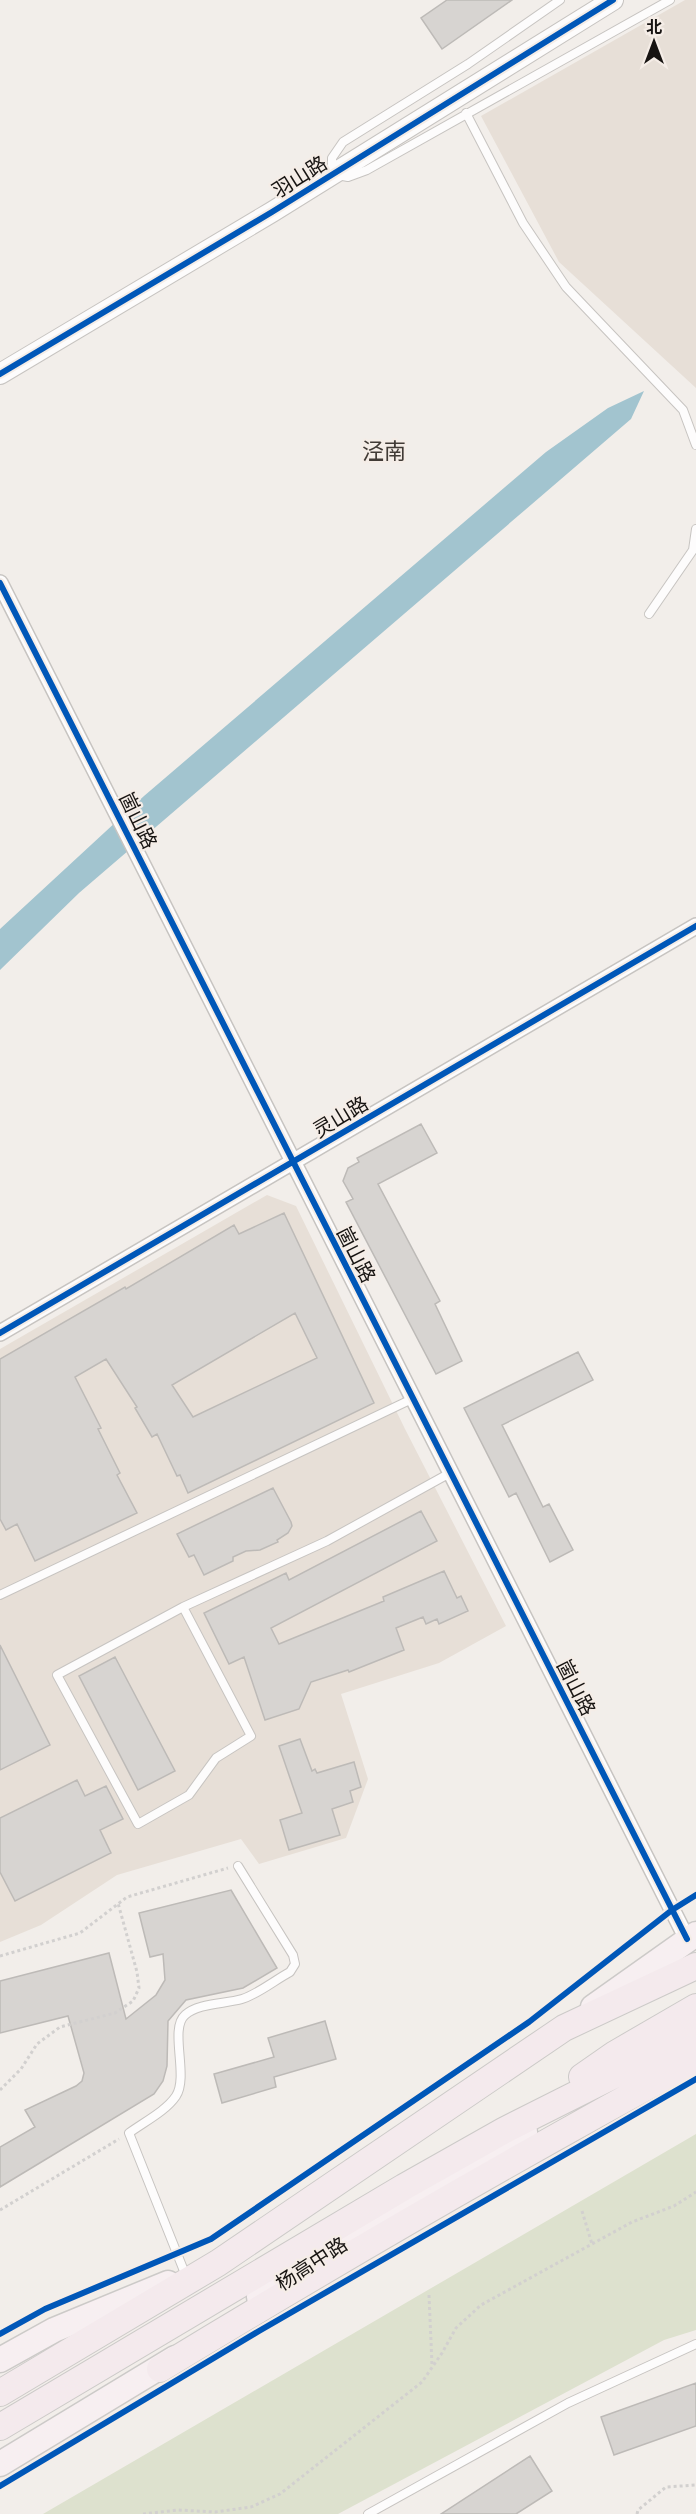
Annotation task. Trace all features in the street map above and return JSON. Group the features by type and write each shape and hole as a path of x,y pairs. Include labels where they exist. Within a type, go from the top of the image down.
{"highway":[{"path":"0,2393 218,2262 564,2028 696,1966"},
{"path":"505,2130 615,2054 696,2007"},
{"name":"杨高中路","path":"0,2427 404,2187 505,2130 696,2034"},
{"path":"160,2369 287,2292 568,2129 696,2060"}],"main road":[{"path":"564,2028 692,1936"},
{"name":"杨高中路","path":"0,2464 160,2369 295,2272 627,2069"},
{"path":"0,2360 54,2330 218,2262"}],"street":[{"name":"羽山路","path":"0,374 252,225 613,0"},
{"name":"崮山路","path":"0,583 412,1399 692,1936"},
{"name":"灵山路","path":"0,1333 293,1164 696,926"}],"lane":[{"path":"560,0 468,64 343,142 332,158 332,174 348,177 367,170 670,0"},
{"path":"466,113 523,223 566,287 683,410 696,445"},
{"path":"649,614 693,550 696,529"},
{"path":"0,1595 412,1399"},
{"path":"183,1607 252,1736 216,1758 189,1795 138,1824 57,1675 183,1607 327,1541 450,1473"},
{"path":"186,2276 129,2133 171,2102 178,2093 181,2082 179,2028 183,2017 191,2011 244,1998 290,1972 295,1964 293,1955 238,1866"},
{"path":"368,2514 568,2403 696,2344"}],"path":[{"path":"0,1956 80,1934 127,1897 238,1866"},
{"path":"0,2090 21,2069 37,2044 60,2027 115,2013 133,2001 139,1988 137,1972 118,1903"},
{"path":"0,2210 129,2133"},
{"path":"143,2514 178,2510 215,2512 251,2507 280,2494 422,2382 456,2328 481,2305 632,2222 674,2206 696,2192"},
{"path":"582,2211 592,2244"},
{"path":"429,2295 432,2367"},
{"path":"637,2514 638,2510 666,2487 696,2485"}],"shaded area":[{"path":"685,0 696,0 696,388 559,262 481,116"},
{"path":"267,1195 296,1206 405,1429 506,1626 439,1663 341,1694 368,1779 346,1838 259,1864 241,1839 117,1875 41,1925 0,1942 0,1349"}],"green space":[{"path":"696,2134 696,2330 664,2340 338,2514 43,2514"}],"water":[{"path":"644,391 631,419 79,893 0,970 0,929 144,796 546,452 608,408"}],"building":[{"path":"447,0 512,0 442,49 421,18"},
{"path":"421,1124 437,1153 378,1184 440,1301 435,1304 462,1361 436,1374 346,1202 353,1199 343,1181 348,1168 359,1162 357,1158"},
{"path":"284,1213 374,1403 188,1493 180,1475 177,1476 157,1434 152,1437 135,1408 137,1407 106,1359 75,1377 101,1428 98,1429 120,1473 117,1475 137,1513 35,1561 17,1524 6,1530 0,1519 0,1359 125,1287 126,1289 234,1225 239,1234","holes":["295,1313 317,1358 193,1417 172,1385"]},
{"path":"578,1352 593,1380 502,1425 543,1507 549,1504 573,1550 550,1562 516,1493 509,1497 464,1408"},
{"path":"273,1488 291,1522 292,1526 288,1533 277,1540 278,1542 260,1550 246,1551 233,1557 233,1561 204,1575 194,1555 189,1557 177,1534"},
{"path":"421,1511 437,1541 271,1628 279,1644 384,1601 383,1597 444,1571 457,1598 461,1596 468,1611 439,1624 437,1619 426,1624 423,1617 396,1628 404,1650 349,1672 348,1670 311,1682 299,1709 265,1720 244,1657 229,1664 204,1613 286,1573 289,1580"},
{"path":"0,1645 50,1745 0,1770"},
{"path":"115,1657 175,1771 138,1790 79,1676"},
{"path":"300,1739 312,1771 315,1769 317,1773 354,1762 361,1787 350,1791 353,1802 332,1809 340,1835 289,1850 280,1820 302,1813 279,1746"},
{"path":"77,1780 85,1796 106,1786 123,1819 100,1830 111,1853 15,1901 0,1872 0,1818"},
{"path":"231,1890 277,1968 243,1988 186,2000 168,2021 167,2066 163,2081 154,2094 0,2187 0,2147 35,2127 25,2110 76,2086 82,2081 84,2073 68,2016 0,2033 0,1981 109,1953 126,2019 156,1995 165,1980 163,1954 150,1957 139,1913"},
{"path":"325,2021 336,2059 274,2077 276,2087 222,2103 214,2074 274,2057 268,2038"},
{"path":"696,2383 696,2426 614,2455 601,2417"},
{"path":"530,2456 552,2491 516,2514 441,2514"}],"cycle path":[{"path":"0,374 272,212 613,0"},
{"path":"0,583 687,1939"},
{"path":"0,1333 696,926"},
{"path":"0,2334 45,2309 211,2239 529,2022 672,1910 696,1895"},
{"path":"0,2486 259,2331 696,2079"}],"district":[{"name":"泾南","path":"384,450"}]}
